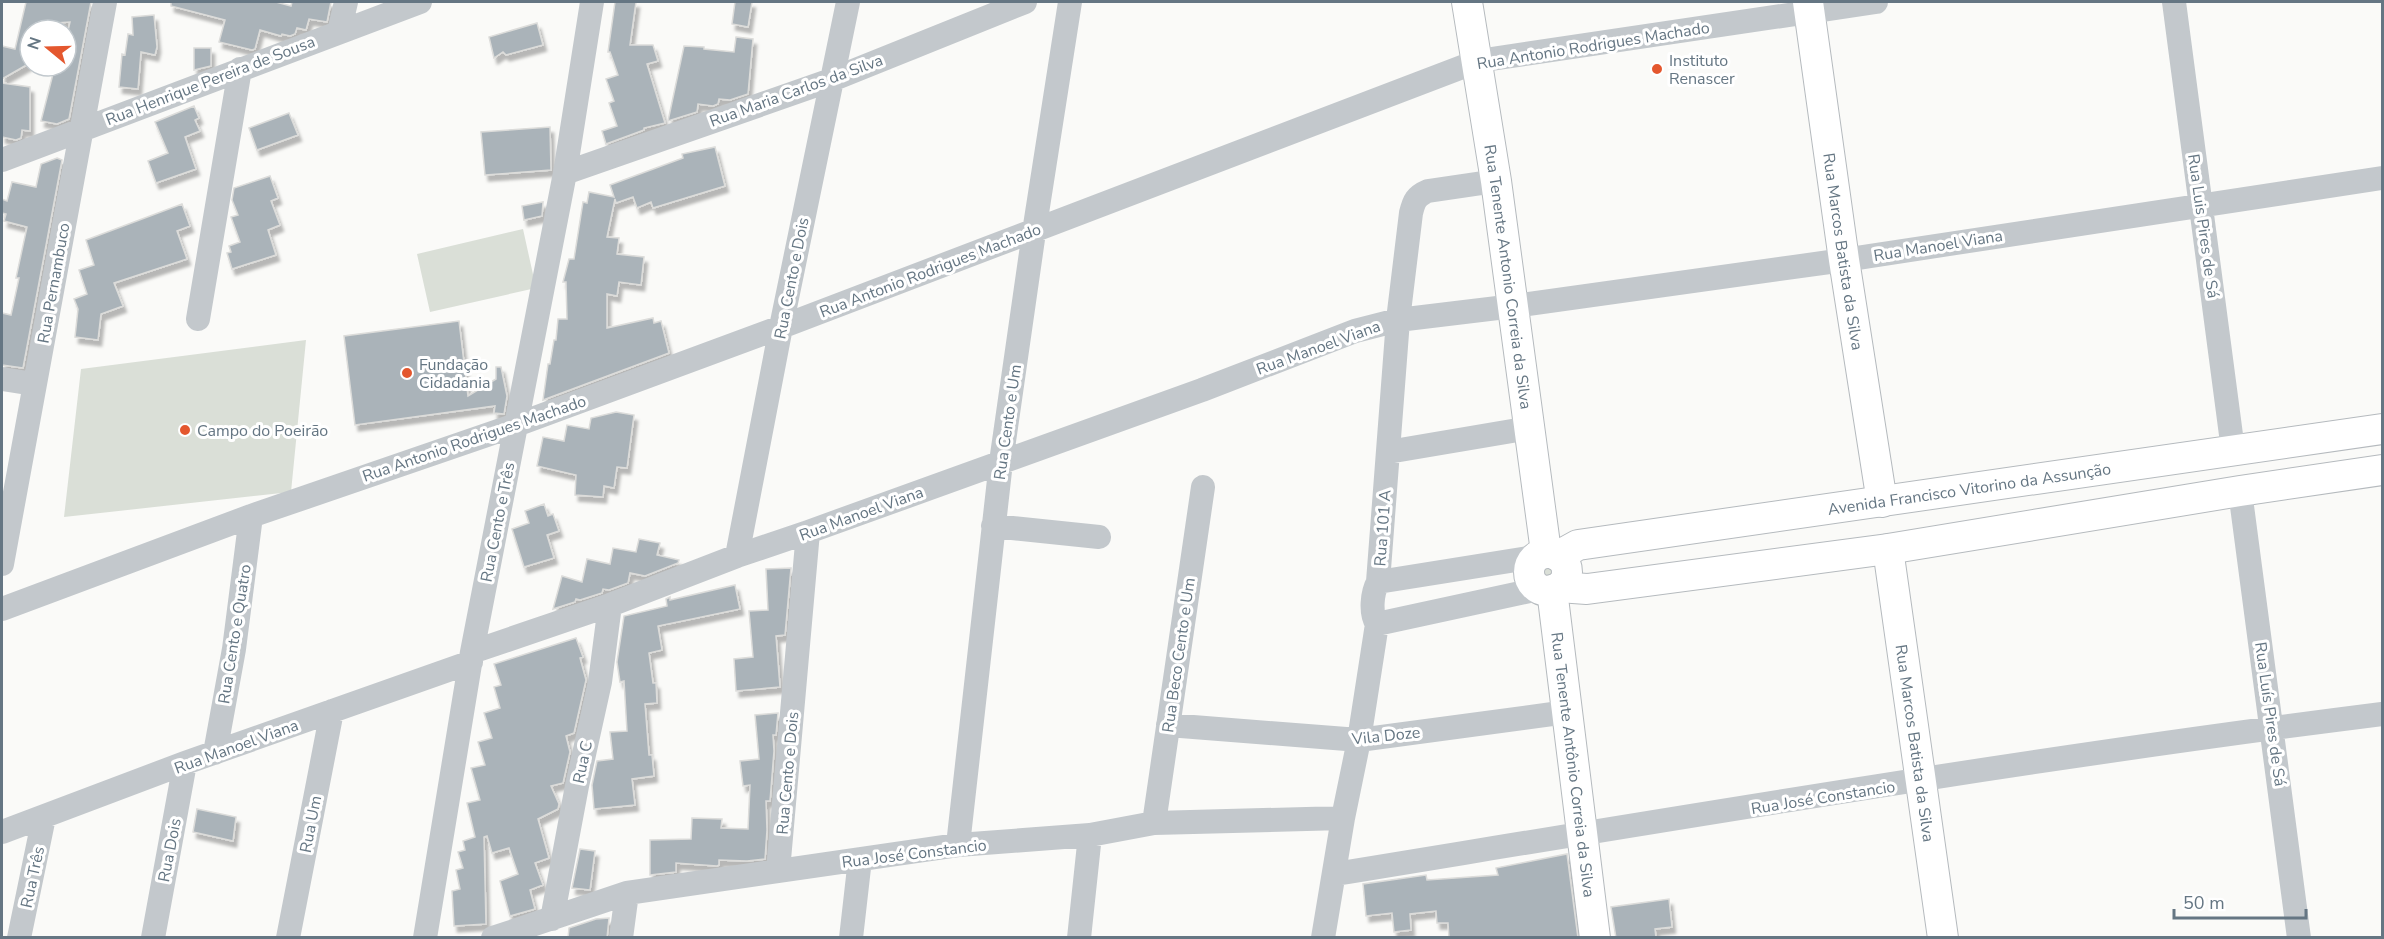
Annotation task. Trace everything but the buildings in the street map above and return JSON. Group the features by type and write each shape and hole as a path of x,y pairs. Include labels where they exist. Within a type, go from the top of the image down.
{"main road":[{"name":"Rua Tenente Antonio Correia da Silva","path":"1467,2 1497,181 1546,555 1566,565 1567,572 1566,578 1550,589"},
{"name":"Rua Marcos Batista da Silva","path":"1809,7 1844,260 1882,502"},
{"name":"Avenida Francisco Vitorino da Assunção","path":"1546,555 1578,545 2382,429"},
{"path":"2324,438 2332,478"},
{"path":"1550,589 1587,589 1888,549 2382,470"},
{"path":"1882,502 1864,513 1861,529 1868,543 1888,549"},
{"name":"Rua Marcos Batista da Silva","path":"1888,549 1942,938"},
{"name":"Rua Tenente Antônio Correia da Silva","path":"1550,589 1595,938"}],"street":[{"name":"Rua Pernambuco","path":"2,564 105,2"},
{"path":"339,32 346,2"},
{"name":"Rua Henrique Pereira de Sousa","path":"2,160 420,2"},
{"name":"Rua Cento e Três","path":"425,938 471,657 565,173 592,2"},
{"name":"Rua Cento e Dois","path":"737,556 780,327 848,2"},
{"name":"Rua Maria Carlos da Silva","path":"565,173 831,80 1025,2"},
{"name":"Rua Cento e Um","path":"958,845 1001,462 1070,2"},
{"name":"Rua Antonio Rodrigues Machado","path":"2,609 251,516 516,425 780,327 1478,61 1809,7 1876,2"},
{"name":"Rua Luis Pires de Sá","path":"2174,2 2233,450"},
{"path":"198,319 240,69"},
{"name":"Rua Manoel Viana","path":"2,832 332,711 737,556 1202,390 1355,331 1398,320 1844,260 2382,178"},
{"name":"Rua 101 A","path":"1323,938 1359,740 1377,624 1373,616 1374,596 1378,582 1398,320 1414,201 1418,195 1428,191 1497,181"},
{"path":"2,379 34,384"},
{"path":"1388,452 1530,428"},
{"name":"Rua Beco Cento e Um","path":"1154,823 1203,487"},
{"name":"Rua Luís Pires de Sá","path":"2240,491 2299,938"},
{"name":"Rua Cento e Quatro","path":"215,753 234,649 251,516"},
{"path":"993,525 1099,537"},
{"name":"Rua Cento e Dois","path":"778,871 808,532"},
{"path":"1378,582 1546,555"},
{"path":"1377,624 1550,589"},
{"name":"Rua C","path":"552,919 577,786 600,682 610,605"},
{"name":"Rua Um","path":"288,938 332,711"},
{"name":"Vila Doze","path":"1168,725 1359,740 1567,712"},
{"name":"Rua José Constancio","path":"1335,874 1920,781 2382,714"},
{"name":"Rua Dois","path":"153,938 185,763"},
{"name":"Rua Três","path":"19,938 44,817"},
{"name":"Rua José Constancio","path":"493,938 627,893 958,845 1090,835 1154,823 1343,818"},
{"path":"1079,938 1090,835"},
{"path":"851,938 860,859"},
{"path":"621,938 627,893"}],"shaded area":[{"path":"523,229 536,288 430,312 417,254"},
{"name":"Campo do Poeirão","path":"306,340 291,492 64,517 81,369"},
{"path":"1537,561 1562,570 1562,575 1536,580 1533,570"}],"place":[{"name":"Instituto Renascer","path":"1657,69"},
{"name":"Fundação Cidadania","path":"407,373"},
{"name":"Campo do Poeirão","path":"185,430"}]}
